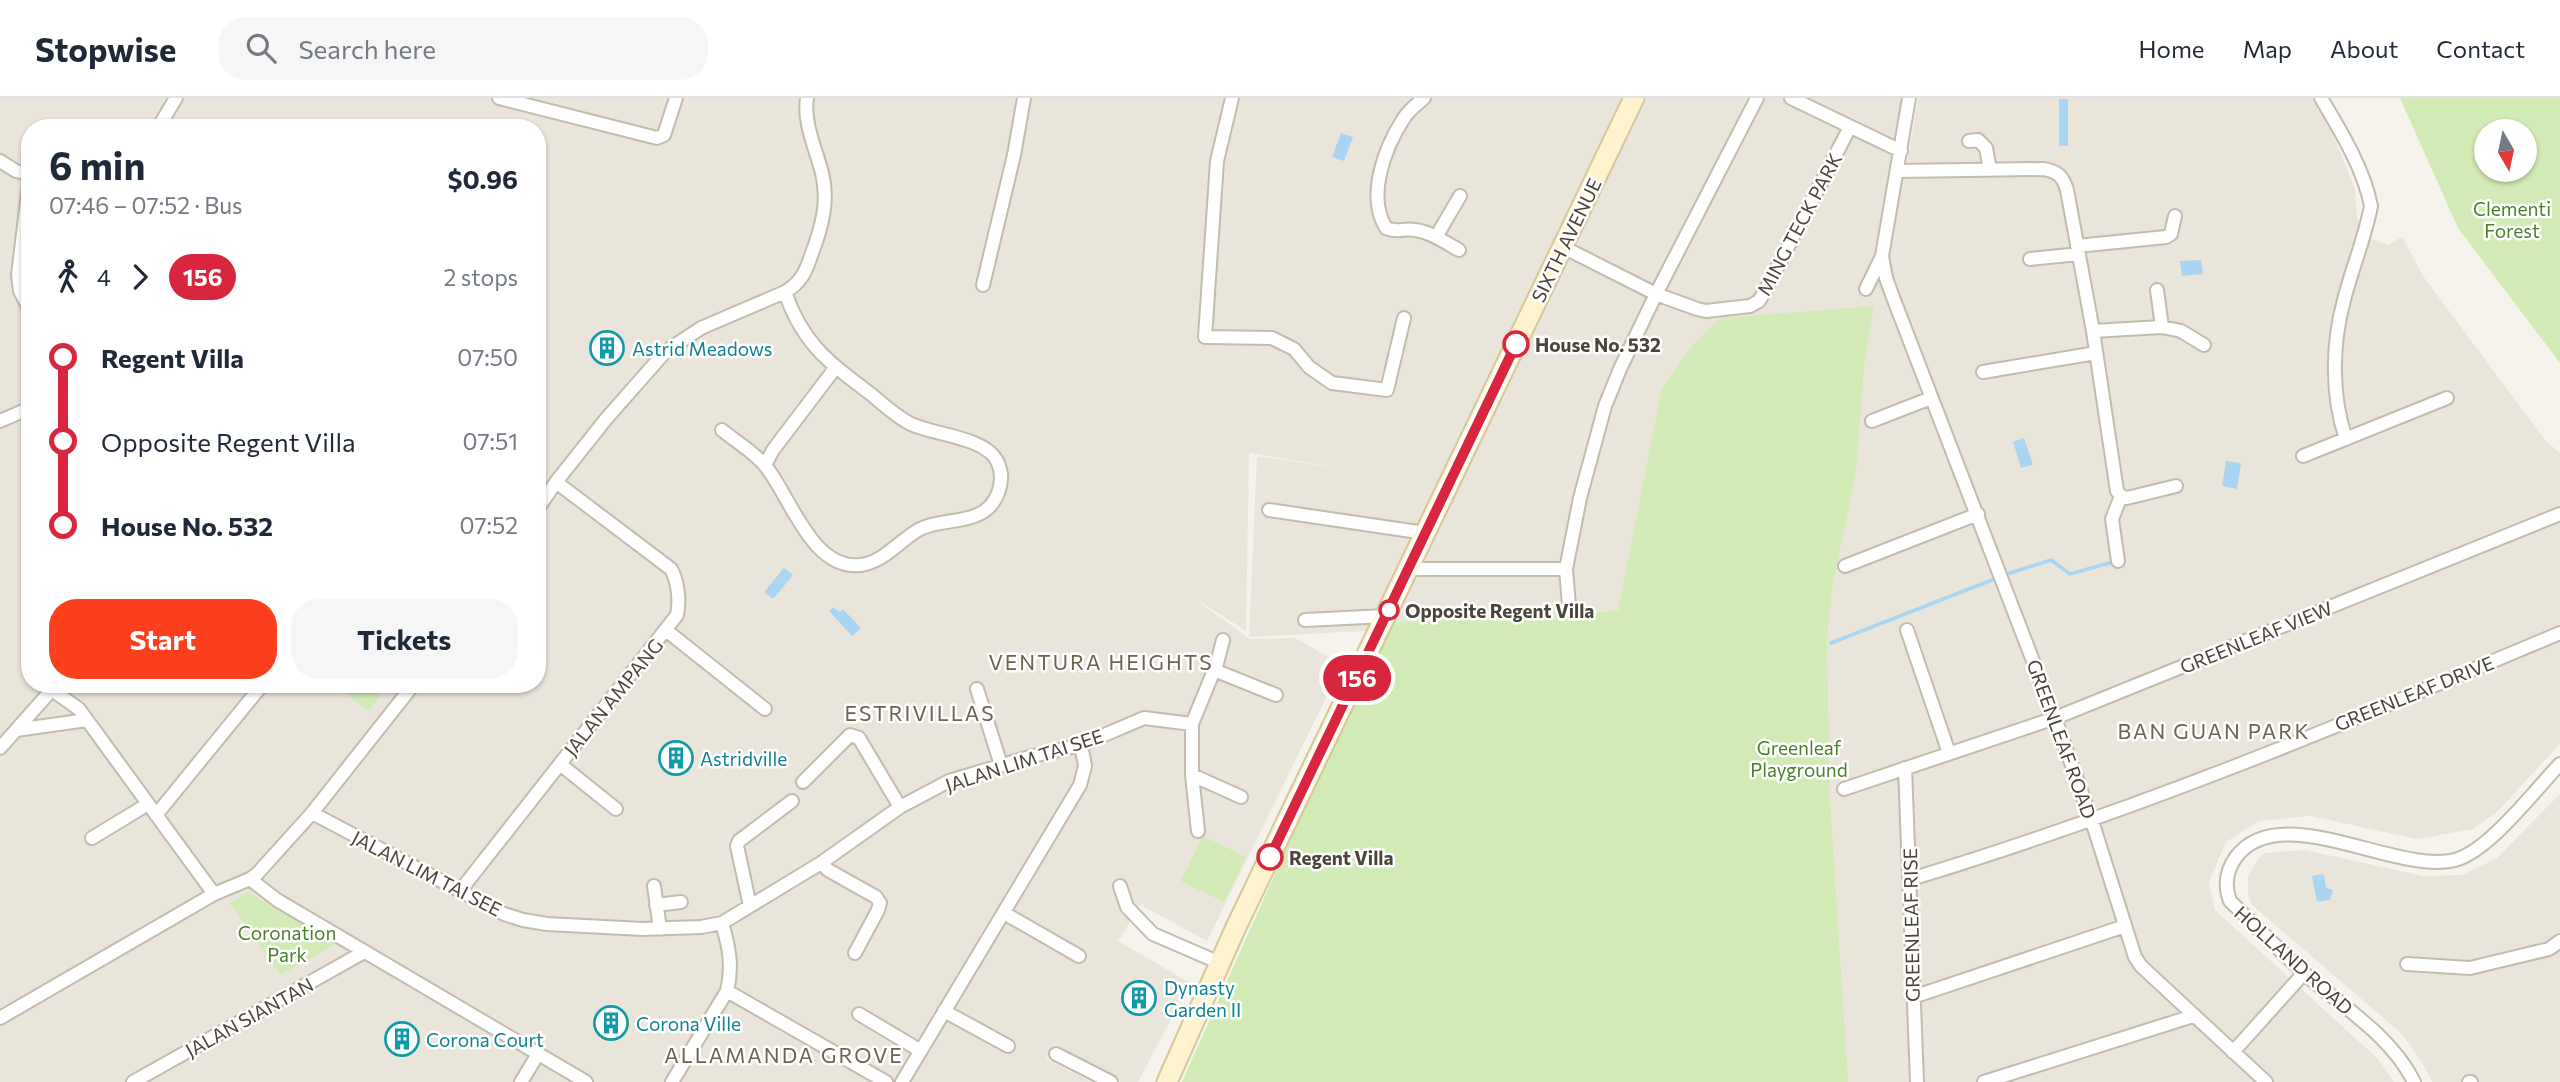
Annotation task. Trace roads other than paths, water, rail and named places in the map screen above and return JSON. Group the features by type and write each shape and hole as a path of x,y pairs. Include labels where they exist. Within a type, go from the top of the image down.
{"main road":[{"name":"SIXTH AVENUE","path":"1167,1082 1220,963 1634,98"}],"street":[{"path":"163,119 176,98"},
{"path":"499,98 657,138 664,135 676,98"},
{"path":"546,497 606,419 665,352 701,328 785,292 797,285 803,277 816,244 826,204 823,176 807,122 807,98"},
{"path":"983,285 1014,155 1024,98"},
{"path":"1232,98 1217,161 1205,337 1272,338 1294,349 1309,367 1332,383 1387,390 1404,318"},
{"path":"1424,98 1405,117 1392,141 1378,179 1378,210 1386,229 1400,232 1414,229 1459,250"},
{"path":"1570,606 1566,569 1580,498 1605,406 1656,294 1757,98"},
{"path":"1791,98 1901,151"},
{"path":"1866,289 1882,256 1909,98"},
{"path":"2321,98 2356,166 2371,206 2343,301 2339,326 2335,364 2336,399 2346,439"},
{"name":"MING TECK PARK","path":"1563,247 1656,294 1706,311 1742,307 1759,301 1850,127"},
{"path":"1969,141 1978,140 1986,148 1990,170"},
{"path":"0,161 21,172"},
{"path":"1898,171 2043,169 2057,173 2067,190 2117,491 2120,496 2127,498 2176,486"},
{"path":"1436,237 1460,196"},
{"path":"2030,259 2166,237 2171,234 2175,216"},
{"path":"21,250 18,275 21,293"},
{"name":"GREENLEAF ROAD","path":"1882,256 1886,278 2055,718 2092,821 2135,957 2140,966 2266,1082"},
{"path":"2157,290 2162,327"},
{"path":"722,430 765,465 818,548 835,561 848,565 868,563 920,529 981,514 991,506 1000,488 999,467 993,455 976,444 911,424 836,368 803,333 785,292"},
{"path":"2092,331 2162,327 2181,331 2204,345"},
{"path":"1983,372 2096,353"},
{"path":"765,465 773,450 836,368"},
{"path":"1872,421 1931,398"},
{"path":"2303,456 2447,398"},
{"path":"0,421 21,412"},
{"name":"JALAN AMPANG","path":"460,891 677,615 675,577 671,569 556,482"},
{"path":"2118,561 2112,519 2120,496"},
{"path":"1269,510 1425,533"},
{"path":"1845,566 1978,514"},
{"name":"GREENLEAF VIEW","path":"1844,789 2055,718 2560,514"},
{"path":"1408,569 1566,569"},
{"path":"1305,620 1386,616"},
{"path":"1907,630 1950,753"},
{"name":"JALAN AMPANG","path":"667,631 765,709"},
{"name":"GREENLEAF DRIVE","path":"1911,879 2092,821 2560,633"},
{"path":"1198,831 1192,775 1192,724 1223,640"},
{"path":"1214,670 1276,695"},
{"path":"977,689 1001,765"},
{"path":"0,748 49,693"},
{"path":"61,693 79,709 214,894"},
{"path":"92,838 152,810 255,693"},
{"path":"0,1018 214,894 250,879 312,813 407,693"},
{"name":"JALAN LIM TAI SEE","path":"312,813 504,914 523,920 560,925 660,929 701,927 722,923 821,863 901,807 949,781 1081,745 1144,718 1192,724"},
{"path":"16,730 87,720"},
{"path":"803,782 850,735 855,735 901,807"},
{"path":"902,1082 1080,785 1085,766 1081,745"},
{"name":"JALAN AMPANG","path":"560,764 616,809"},
{"name":"HOLLAND ROAD","path":"2414,1082 2407,1068 2384,1040 2304,973 2230,901 2226,878 2229,869 2240,852 2259,840 2293,834 2344,842 2410,860 2455,860 2482,847 2560,764"},
{"name":"GREENLEAF RISE","path":"1905,768 1917,1082"},
{"path":"1192,775 1241,797"},
{"path":"750,906 737,846 739,841 792,801"},
{"path":"821,863 828,870 876,897 880,904 855,953"},
{"path":"250,879 277,900 586,1082"},
{"path":"654,886 660,929"},
{"path":"1120,886 1127,907 1153,934 1220,963"},
{"path":"656,905 681,902"},
{"path":"1004,912 1079,956"},
{"path":"672,1082 727,991 731,958 722,923"},
{"path":"1913,997 2125,926"},
{"path":"2407,964 2470,968 2549,949 2560,941"},
{"name":"JALAN SIANTAN","path":"133,1082 364,952"},
{"path":"2233,1052 2304,973"},
{"path":"727,991 886,1082"},
{"path":"944,1011 1007,1046"},
{"path":"859,1014 921,1051"},
{"path":"1984,1082 2193,1016"},
{"path":"521,1082 538,1054"},
{"path":"1056,1054 1111,1082"}],"water":[{"path":"2059,99 2068,99 2068,146 2059,146"},
{"path":"1341,133 1353,137 1344,161 1332,157"},
{"path":"2201,260 2203,274 2182,276 2180,261"},
{"path":"2024,438 2033,465 2021,468 2013,442"},
{"path":"2226,461 2241,463 2237,489 2222,486"},
{"path":"784,568 793,575 773,599 764,592"},
{"path":"833,607 839,612 843,609 861,628 852,636 829,611"},
{"path":"2324,874 2326,888 2333,890 2330,900 2317,902 2312,876"}],"waterway":[{"path":"2004,575 2051,560 2070,574 2113,562"},
{"path":"1831,643 1997,578"}],"place":[{"name":"House No. 532","path":"1516,344"},
{"name":"Astrid Meadows","path":"607,348"},
{"name":"Opposite Regent Villa","path":"1389,610"},
{"name":"Astridville","path":"676,758"},
{"name":"Regent Villa","path":"1270,857"},
{"name":"Dynasty Garden II","path":"1139,998"},
{"name":"Corona Ville","path":"611,1023"},
{"name":"Corona Court","path":"402,1039"}],"district":[{"name":"VENTURA HEIGHTS","path":"1101,661"},
{"name":"ESTRIVILLAS","path":"920,712"},
{"name":"BAN GUAN PARK","path":"2214,730"},
{"name":"ALLAMANDA GROVE","path":"784,1054"}],"park label":[{"name":"Clementi Forest","path":"2512,219"},
{"name":"Greenleaf Playground","path":"1799,758"},
{"name":"Coronation Park","path":"287,943"}]}
